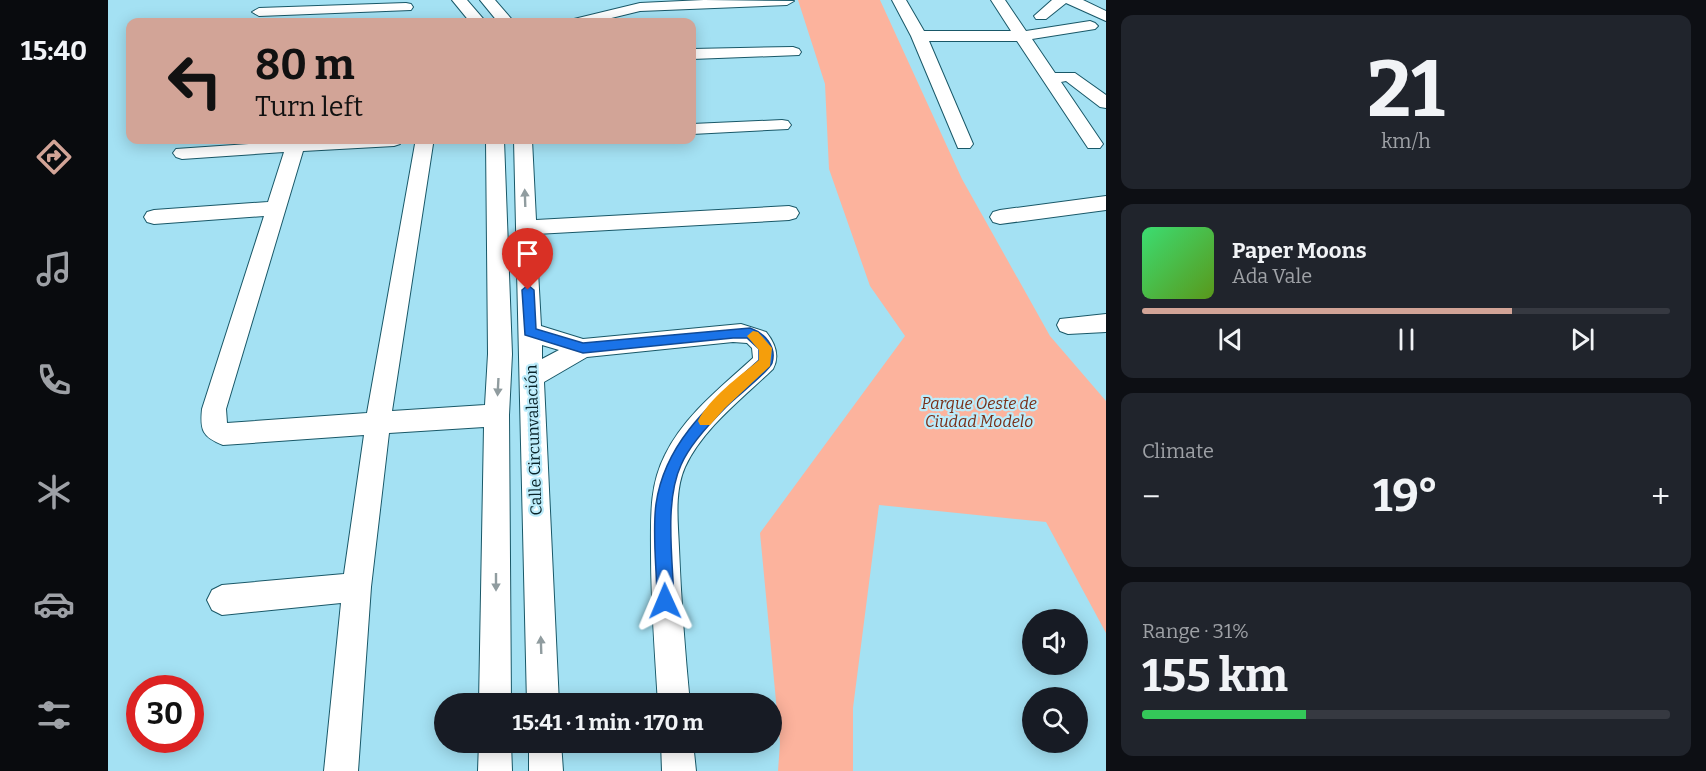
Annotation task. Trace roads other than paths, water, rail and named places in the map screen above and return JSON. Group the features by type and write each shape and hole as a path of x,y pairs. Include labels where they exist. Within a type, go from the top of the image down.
{"street":[{"path":"459,0 475,18"},
{"path":"487,0 503,18"},
{"path":"899,0 919,36 964,144"},
{"path":"998,0 1094,144"},
{"path":"1018,31 1060,0"},
{"path":"1072,0 1106,17"},
{"path":"595,18 640,7 787,1"},
{"path":"259,12 406,7"},
{"path":"919,36 1018,31 1095,10"},
{"path":"1041,16 1095,10"},
{"path":"696,54 793,52"},
{"path":"1050,78 1069,75 1106,103"},
{"path":"696,129 782,125"},
{"path":"182,153 338,144"},
{"path":"341,771 357,587 378,423 424,144"},
{"name":"Calle Circunvalación","path":"495,144 500,354 497,415 495,693"},
{"name":"Calle Circunvalación","path":"523,144 543,693"},
{"path":"296,147 214,409 213,426 223,434 497,415"},
{"path":"1000,217 1106,203"},
{"path":"154,217 276,208"},
{"path":"526,228 789,213"},
{"path":"1068,325 1106,323"},
{"path":"500,354 530,354 741,333 750,333 766,348 765,362 720,404 685,445 673,464 664,504 665,601 673,693"},
{"path":"530,354 583,348"},
{"path":"222,600 357,587"},
{"path":"495,753 495,771"},
{"path":"545,753 546,771"},
{"path":"678,753 679,771"}],"park label":[{"name":"Parque Oeste de Ciudad Modelo","path":"979,412"}]}
